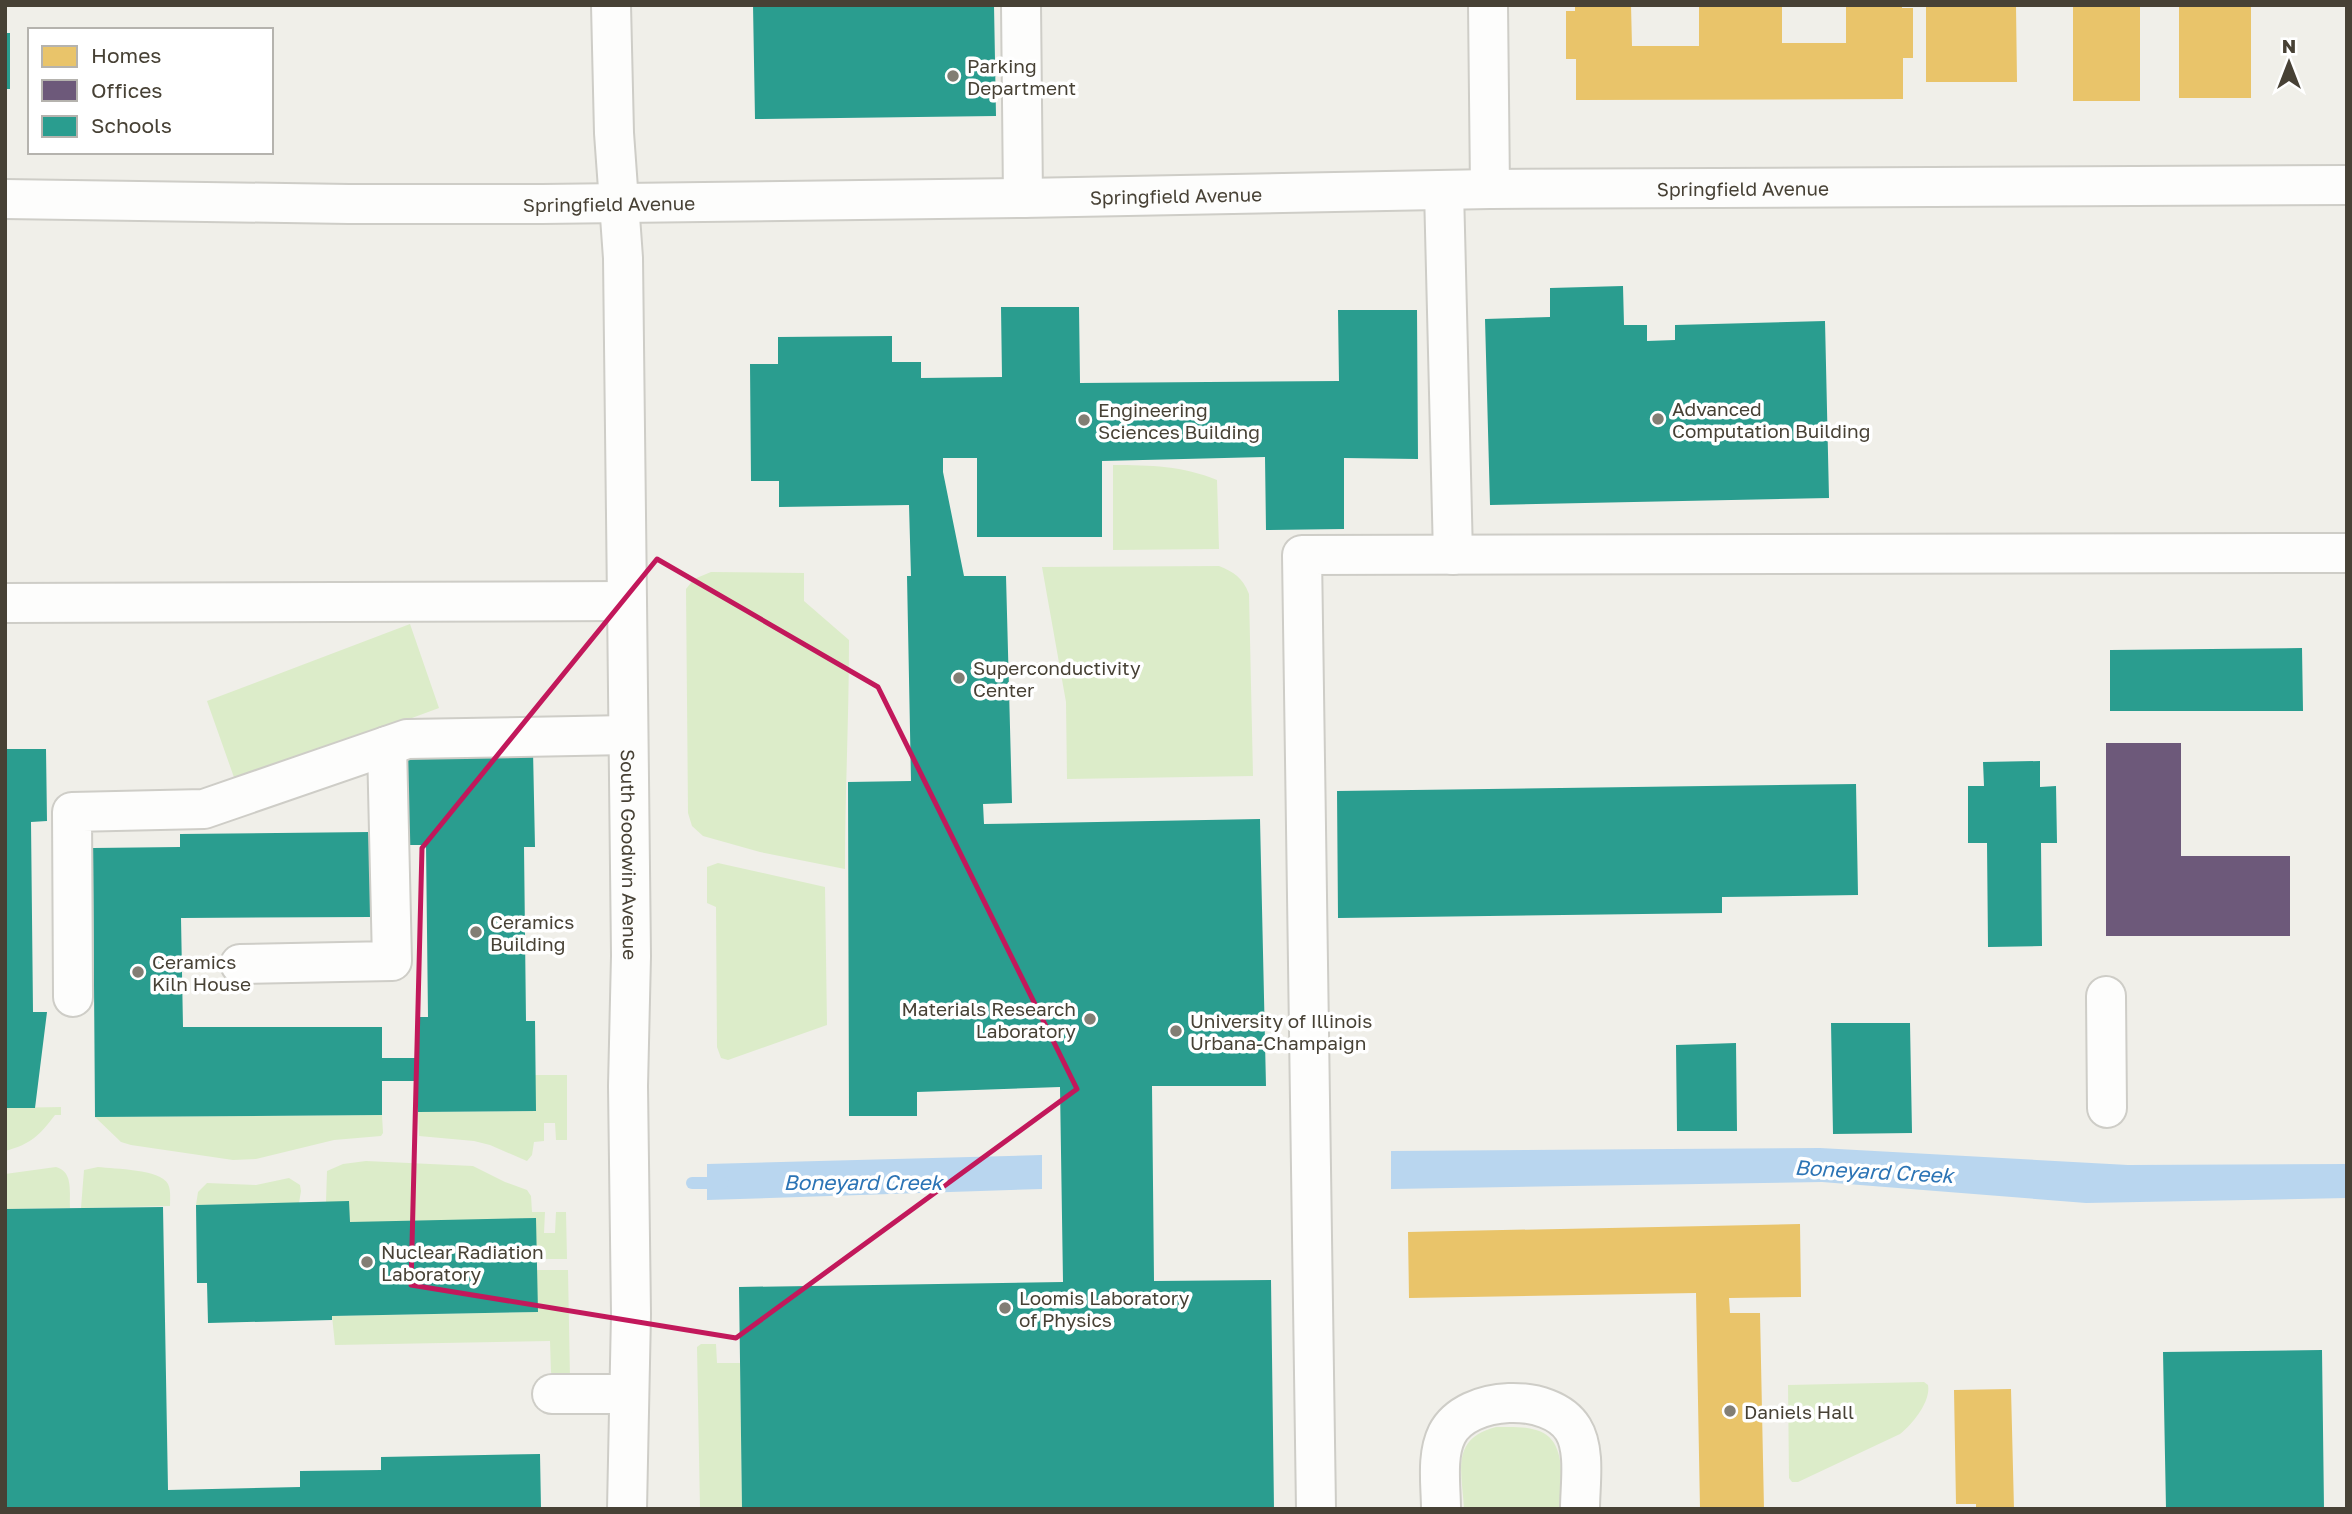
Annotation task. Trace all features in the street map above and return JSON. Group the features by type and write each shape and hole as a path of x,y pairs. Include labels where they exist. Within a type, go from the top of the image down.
{"street":[{"name":"South Goodwin Avenue","path":"611,5 623,258 631,956 628,1086 631,1314 627,1509"},
{"path":"1021,5 1023,198"},
{"path":"1488,5 1490,189"},
{"name":"Springfield Avenue","path":"5,199 349,204 1023,198 1490,189 2347,185"},
{"path":"1444,190 1453,555"},
{"path":"1316,1509 1302,555 2347,552"},
{"path":"5,603 627,601"},
{"path":"73,997 72,812 204,809 407,739 628,735"},
{"path":"240,964 392,961 387,746"},
{"path":"2106,996 2108,1108"},
{"path":"552,1394 629,1394"},
{"path":"1441,1509 1441,1460 1447,1434 1463,1416 1491,1404 1523,1403 1551,1410 1573,1428 1580,1449 1580,1509"}],"highlighted area":[{"path":"657,559 878,687 1077,1089 736,1338 411,1285 422,848"}],"green space":[{"path":"1113,465 1166,467 1217,480 1219,549 1113,550"},
{"path":"1219,566 1237,576 1249,594 1253,776 1067,779 1066,702 1042,567"},
{"path":"711,572 804,573 804,601 849,640 845,869 760,852 703,836 692,826 688,813 686,589 694,579"},
{"path":"410,624 439,708 236,783 207,701"},
{"path":"718,863 825,887 827,1025 728,1060 721,1058 717,1047 716,907 707,903 707,867"},
{"path":"535,1075 567,1075 567,1140 556,1140 555,1123 544,1123 544,1141 534,1142 532,1155 527,1161 474,1141 419,1136 418,1112 535,1111"},
{"path":"61,1107 61,1115 55,1115 34,1138 5,1151 5,1108"},
{"path":"382,1115 381,1136 334,1140 256,1159 233,1160 121,1142 95,1117"},
{"path":"366,1161 473,1166 527,1190 531,1196 532,1212 545,1212 544,1233 555,1233 556,1212 566,1212 567,1259 537,1259 350,1222 326,1202 327,1171 343,1164"},
{"path":"56,1167 66,1173 68,1178 70,1208 5,1209 5,1174"},
{"path":"98,1167 156,1175 169,1186 170,1206 81,1208 84,1170"},
{"path":"289,1178 300,1185 299,1203 196,1205 198,1192 207,1183 256,1185"},
{"path":"537,1270 568,1270 570,1379 553,1378 550,1341 335,1345 332,1316 537,1312"},
{"path":"701,1344 716,1344 717,1363 740,1363 742,1509 700,1509 697,1347"},
{"path":"1924,1382 1928,1385 1928,1391 1924,1405 1900,1434 1798,1482 1792,1482 1789,1478 1788,1385"},
{"path":"1496,1427 1536,1430 1553,1442 1558,1452 1562,1475 1561,1509 1464,1509 1461,1470 1465,1448 1481,1432"}],"water":[{"path":"1820,1148 2128,1165 2345,1164 2347,1198 2086,1203 1822,1182 1391,1189 1391,1151"},
{"path":"1042,1155 1042,1189 707,1200 707,1164"}],"building: Homes":[{"path":"1575,5 1631,5 1632,46 1699,46 1699,5 1782,5 1782,43 1846,43 1846,5 1902,5 1902,8 1913,8 1913,58 1903,58 1903,99 1576,100 1576,59 1566,59 1566,11 1575,11"},
{"path":"1926,5 2016,5 2017,82 1926,82"},
{"path":"2073,5 2140,5 2140,101 2073,101"},
{"path":"2179,5 2251,5 2251,98 2179,98"},
{"name":"Daniels Hall","path":"1800,1224 1801,1297 1729,1298 1730,1313 1760,1313 1764,1509 1700,1509 1696,1293 1409,1298 1408,1232"},
{"path":"2011,1389 2014,1509 1976,1509 1976,1504 1956,1504 1954,1390"}],"building: Offices":[{"path":"2106,743 2181,743 2181,856 2290,856 2290,936 2106,936"}],"building: Schools":[{"path":"753,5 994,5 996,116 755,119"},
{"path":"5,33 10,33 10,89 5,89"},
{"name":"Advanced Computation Building","path":"1623,286 1624,325 1647,325 1647,341 1675,340 1675,325 1825,321 1829,498 1490,505 1485,319 1550,317 1550,288"},
{"path":"1001,307 1079,307 1080,383 1339,381 1338,310 1417,310 1418,459 1344,458 1344,529 1266,530 1265,457 1102,461 1102,537 977,537 977,458 943,458 943,472 964,576 1006,576 1012,803 983,804 984,824 1260,819 1266,1086 1152,1086 1154,1281 1271,1280 1274,1509 742,1509 739,1287 1063,1282 1060,1087 917,1092 917,1116 849,1116 848,782 911,781 907,576 911,576 909,505 779,507 779,481 751,481 750,364 778,364 778,337 892,336 892,362 921,362 921,378 1002,377"},
{"path":"2302,648 2303,711 2110,711 2110,650"},
{"path":"5,749 46,749 47,821 31,822 33,1012 47,1012 35,1108 5,1108"},
{"path":"533,750 535,847 524,847 526,1021 535,1021 536,1111 418,1112 417,1081 382,1081 382,1115 95,1117 93,848 180,847 180,834 370,832 370,917 181,918 183,1027 382,1027 382,1058 417,1058 417,1017 428,1017 426,845 401,845 400,752"},
{"path":"2040,761 2040,787 2056,786 2057,843 2041,843 2042,946 1988,947 1987,843 1968,843 1968,786 1984,786 1983,762"},
{"path":"1856,784 1858,895 1722,897 1722,913 1338,918 1337,791"},
{"path":"1831,1023 1910,1023 1912,1133 1833,1134"},
{"path":"1736,1043 1737,1131 1677,1131 1676,1045"},
{"name":"Nuclear Radiation Laboratory","path":"349,1201 350,1222 536,1218 538,1312 332,1316 332,1320 208,1323 207,1283 197,1283 196,1205"},
{"path":"163,1207 168,1490 300,1487 300,1471 381,1470 381,1457 540,1454 541,1509 5,1509 5,1209"},
{"path":"2322,1350 2324,1509 2166,1509 2163,1352"}],"waterway":[{"name":"Boneyard Creek","path":"692,1183 723,1183"}],"place":[{"name":"Parking Department","path":"953,76"},
{"name":"Advanced Computation Building","path":"1658,419"},
{"name":"Engineering Sciences Building","path":"1084,420"},
{"name":"Superconductivity Center","path":"959,678"},
{"name":"Ceramics Building","path":"476,932"},
{"name":"Ceramics Kiln House","path":"138,972"},
{"name":"Materials Research Laboratory","path":"1090,1019"},
{"name":"University of Illinois Urbana-Champaign","path":"1176,1031"},
{"name":"Nuclear Radiation Laboratory","path":"367,1262"},
{"name":"Loomis Laboratory of Physics","path":"1005,1308"},
{"name":"Daniels Hall","path":"1730,1411"}]}
